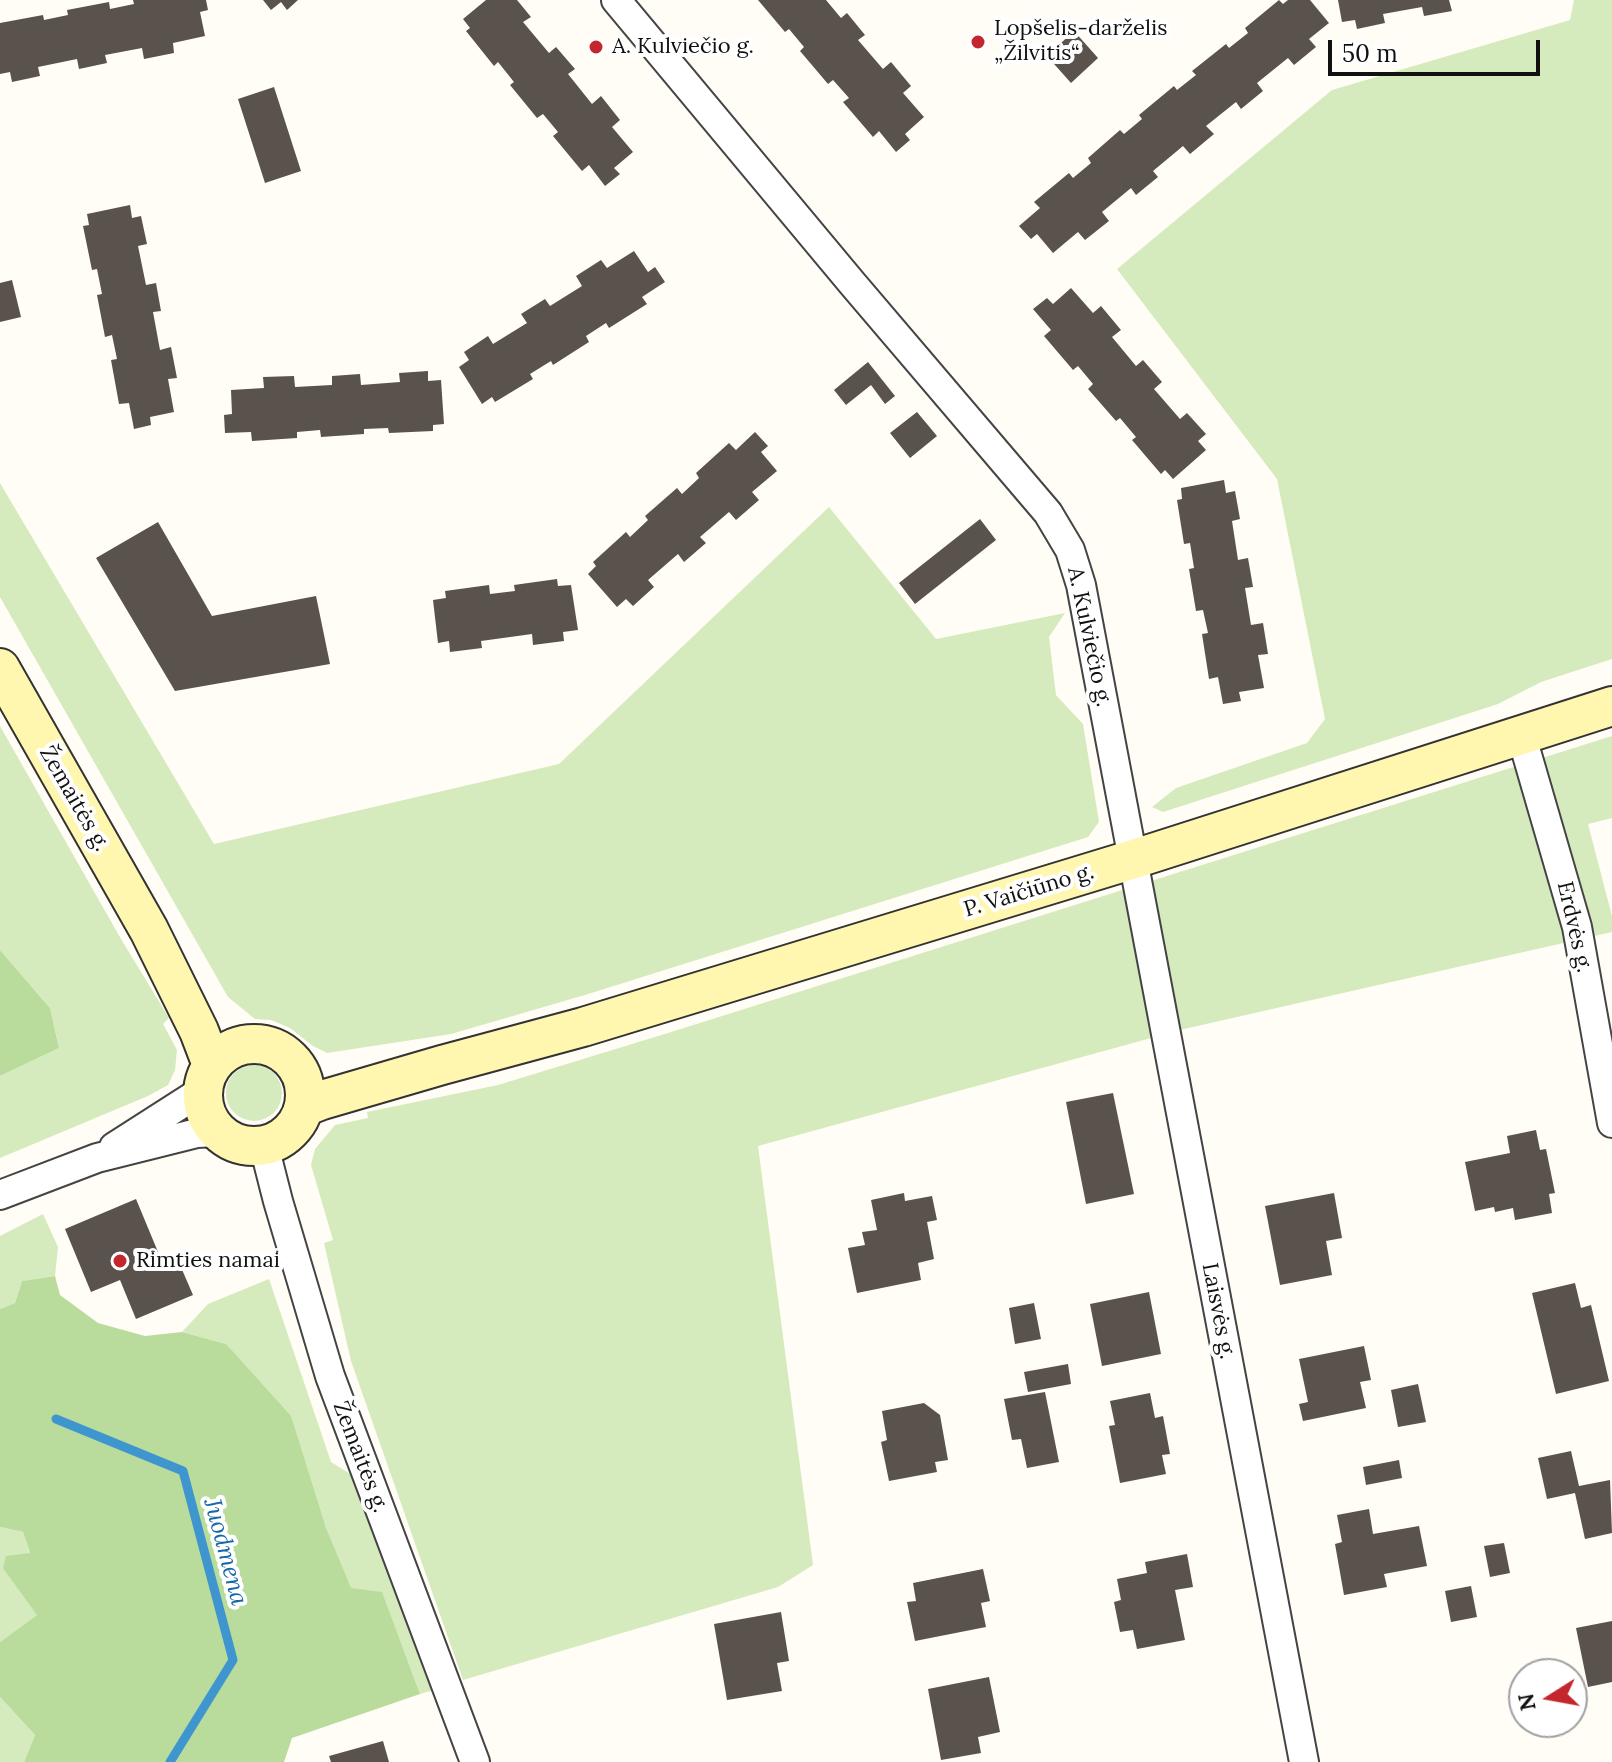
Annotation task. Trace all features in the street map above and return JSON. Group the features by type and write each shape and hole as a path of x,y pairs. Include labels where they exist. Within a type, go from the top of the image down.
{"main road":[{"name":"Žemaitės g.","path":"0,668 149,930 218,1067"},
{"name":"P. Vaičiūno g.","path":"304,1107 583,1027 1134,859 1612,706"},
{"path":"262,1044 282,1052 297,1067 304,1087 304,1107 296,1125 282,1138 264,1146 239,1145 218,1132 209,1120 204,1106 218,1067 262,1044"},
{"name":"P. Vaičiūno g.","path":"297,1067 442,1065"}],"street":[{"name":"A. Kulviečio g.","path":"616,0 1048,513 1070,550 1081,585 1134,859"},
{"name":"Erdvės g.","path":"1521,734 1577,927 1612,1123"},
{"name":"Laisvės g.","path":"1134,859 1304,1762"},
{"path":"97,1158 218,1067"},
{"path":"0,1195 97,1158 197,1133 218,1132"},
{"name":"Žemaitės g.","path":"264,1146 330,1376 475,1762"}],"green space":[{"path":"1574,0 1612,0 1612,659 1541,682 1498,704 1163,812 1152,807 1176,788 1307,743 1325,719 1277,479 1117,269 1332,90 1570,20"},
{"path":"0,483 214,844 559,764 829,507 936,639 1065,613 1049,637 1056,695 1083,724 1099,822 1088,837 585,995 451,1034 327,1053 290,1028 271,1020 255,1019 228,997 0,597"},
{"path":"0,726 169,1018 163,1024 177,1050 175,1070 168,1085 0,1158 0,1076 59,1048 50,1008 0,950"},
{"path":"1612,736 1612,818 1588,824 1612,916 1612,932 1184,1029 758,1146 813,1565 778,1587 463,1680 351,1361 324,1243 333,1240 311,1165 315,1149 335,1125 368,1118 367,1112 498,1085"},
{"path":"0,950 50,1008 59,1048 0,1076"},
{"path":"254,1065 274,1073 282,1093 274,1113 254,1121 234,1113 226,1093 234,1073"},
{"path":"43,1214 58,1247 55,1276 22,1281 15,1303 0,1309 0,1236"},
{"path":"55,1276 60,1295 98,1323 145,1336 182,1332 226,1344 291,1416 325,1525 351,1588 382,1592 420,1694 292,1738 284,1762 24,1762 35,1735 0,1697 0,1642 37,1615 3,1568 6,1556 30,1553 23,1532 0,1527 0,1309 15,1303 22,1281"},
{"path":"269,1279 331,1462 360,1480 434,1690 420,1694 382,1593 351,1589 325,1525 226,1344 182,1332 208,1304"},
{"path":"0,1527 23,1532 30,1554 37,1615 0,1642"},
{"path":"0,1697 35,1735 24,1762 0,1762"}],"building":[{"path":"133,0 206,0 208,10 200,12 205,36 173,43 174,53 144,59 142,48 105,55 107,63 79,69 77,59 38,67 40,76 12,82 10,72 0,74 0,23 43,15 44,20 68,15 67,10 109,2 110,9 134,4"},
{"path":"263,0 298,0 287,10 281,2 271,10"},
{"path":"486,0 517,0 531,17 523,22 549,53 556,47 575,69 568,74 592,104 601,96 620,120 612,127 633,152 614,168 620,174 605,186 589,165 582,171 553,136 558,132 543,114 537,118 510,85 514,82 498,62 494,66 466,31 470,28 463,19"},
{"path":"758,0 826,0 841,18 847,13 865,35 858,40 883,69 891,62 911,86 903,93 924,117 905,134 910,140 896,152 879,131 873,137 843,102 849,98 833,80 828,84 800,51 804,47 789,29 785,32"},
{"path":"1279,0 1283,4 1288,0 1310,0 1329,23 1309,39 1316,47 1294,65 1288,58 1257,83 1263,91 1241,109 1236,102 1206,126 1214,134 1190,154 1183,146 1153,171 1158,177 1136,195 1131,188 1102,212 1109,221 1085,240 1078,232 1053,253 1037,234 1031,239 1019,226 1040,208 1034,202 1069,173 1073,178 1091,163 1088,158 1120,130 1124,134 1142,119 1139,115 1174,86 1177,90 1196,75 1192,71 1226,44 1229,48 1248,33 1245,28"},
{"path":"1338,0 1449,0 1452,11 1424,16 1422,7 1383,14 1385,23 1357,29 1355,20 1342,22"},
{"path":"1074,31 1098,58 1071,83 1047,56"},
{"path":"274,87 301,171 265,183 238,99"},
{"path":"130,205 132,218 141,216 147,244 138,246 146,285 156,283 161,311 153,312 160,350 171,347 177,378 168,379 174,412 150,417 151,425 134,429 129,403 119,404 111,360 117,359 112,335 105,337 97,295 102,294 97,269 92,270 83,226 89,225 87,214"},
{"path":"634,251 648,272 655,267 665,282 642,297 647,304 609,328 606,323 586,336 589,342 553,365 551,361 530,374 533,379 495,402 492,397 482,404 459,367 469,360 464,352 488,336 493,344 527,323 521,314 545,299 550,306 582,286 576,276 601,260 607,268"},
{"path":"12,280 21,317 0,322 0,283"},
{"path":"1071,288 1093,313 1101,306 1121,330 1112,337 1136,366 1143,360 1162,382 1154,389 1180,419 1187,413 1206,434 1198,441 1206,450 1173,479 1165,470 1161,474 1132,440 1136,437 1120,418 1116,421 1088,389 1093,384 1078,366 1073,370 1044,336 1051,330 1033,309 1047,298 1053,304"},
{"path":"868,362 895,396 885,404 871,385 846,405 834,390"},
{"path":"428,371 428,381 441,380 444,424 433,425 433,431 389,433 388,428 364,429 364,434 321,437 320,430 297,432 297,438 252,441 251,432 225,433 224,415 232,414 231,390 264,388 263,377 294,376 295,387 332,385 332,376 360,374 361,385 400,382 399,373"},
{"path":"917,412 937,436 910,458 890,433"},
{"path":"755,432 768,446 761,452 777,471 752,492 759,500 736,520 729,512 700,537 706,543 684,562 678,554 648,580 654,587 633,606 626,599 617,607 588,574 596,566 593,562 626,532 630,537 648,520 645,516 677,488 682,494 699,478 696,473 729,443 736,450"},
{"path":"1224,480 1226,493 1235,491 1240,519 1232,521 1238,560 1248,558 1253,587 1245,588 1251,625 1263,623 1268,654 1258,655 1264,688 1239,692 1241,701 1223,704 1218,677 1209,679 1202,634 1208,633 1203,610 1196,611 1189,569 1194,568 1190,543 1184,544 1177,500 1182,499 1181,488"},
{"path":"980,519 996,540 915,604 899,583"},
{"path":"158,522 212,616 316,596 330,664 175,691 96,558"},
{"path":"557,579 558,586 571,585 578,630 563,632 564,641 533,645 532,634 481,641 482,648 450,652 449,641 438,643 433,600 446,598 445,591 489,585 490,594 515,591 514,585"},
{"path":"1113,1093 1134,1194 1086,1204 1066,1102"},
{"path":"1536,1130 1540,1150 1546,1149 1555,1193 1549,1194 1552,1213 1515,1220 1513,1208 1495,1212 1494,1207 1475,1211 1465,1162 1510,1153 1507,1136"},
{"path":"904,1193 905,1201 932,1196 937,1220 927,1222 934,1259 918,1263 921,1280 857,1293 848,1248 865,1245 862,1232 877,1230 871,1200"},
{"path":"1334,1193 1342,1238 1326,1241 1332,1275 1280,1285 1265,1206"},
{"name":"Rimties namai","path":"136,1199 163,1264 177,1258 193,1295 136,1319 120,1280 91,1292 65,1229"},
{"path":"1575,1283 1581,1308 1591,1305 1609,1381 1556,1394 1532,1293"},
{"path":"1149,1292 1161,1354 1102,1366 1090,1304"},
{"path":"1034,1303 1041,1339 1015,1344 1009,1308"},
{"path":"1364,1346 1371,1380 1360,1382 1366,1408 1303,1421 1299,1404 1308,1402 1299,1359"},
{"path":"1068,1364 1071,1384 1028,1392 1024,1372"},
{"path":"1418,1384 1426,1422 1398,1427 1391,1390"},
{"path":"1045,1392 1059,1462 1027,1468 1021,1439 1012,1440 1004,1399"},
{"path":"1150,1393 1155,1418 1163,1416 1170,1454 1162,1455 1166,1474 1120,1483 1109,1426 1115,1425 1110,1401"},
{"path":"924,1403 940,1415 948,1460 935,1462 937,1472 889,1481 881,1442 887,1440 882,1411"},
{"path":"1571,1451 1579,1486 1610,1480 1612,1533 1585,1539 1575,1493 1547,1499 1538,1458"},
{"path":"1399,1460 1402,1478 1366,1485 1363,1467"},
{"path":"1369,1509 1373,1534 1419,1526 1427,1566 1384,1574 1387,1587 1344,1595 1335,1544 1342,1542 1337,1515"},
{"path":"1504,1543 1510,1573 1490,1577 1484,1546"},
{"path":"1187,1554 1193,1587 1175,1590 1185,1640 1137,1649 1133,1630 1120,1632 1114,1602 1121,1600 1117,1579 1147,1573 1145,1562"},
{"path":"983,1569 990,1601 981,1603 986,1627 915,1641 907,1602 916,1601 913,1583"},
{"path":"1471,1586 1477,1617 1451,1622 1445,1591"},
{"path":"781,1612 789,1661 777,1663 782,1691 727,1700 714,1624"},
{"path":"1612,1621 1612,1682 1588,1687 1588,1658 1582,1658 1576,1628"},
{"path":"989,1677 1000,1732 978,1737 981,1753 941,1760 928,1689"},
{"path":"383,1741 389,1762 331,1762 329,1756"}],"waterway":[{"name":"Juodmena","path":"56,1419 183,1471 233,1660 170,1762"}],"place":[{"name":"Lopšelis-darželis „Žilvitis“","path":"978,42"},
{"name":"A. Kulviečio g.","path":"596,47"},
{"name":"Rimties namai","path":"120,1261"}]}
